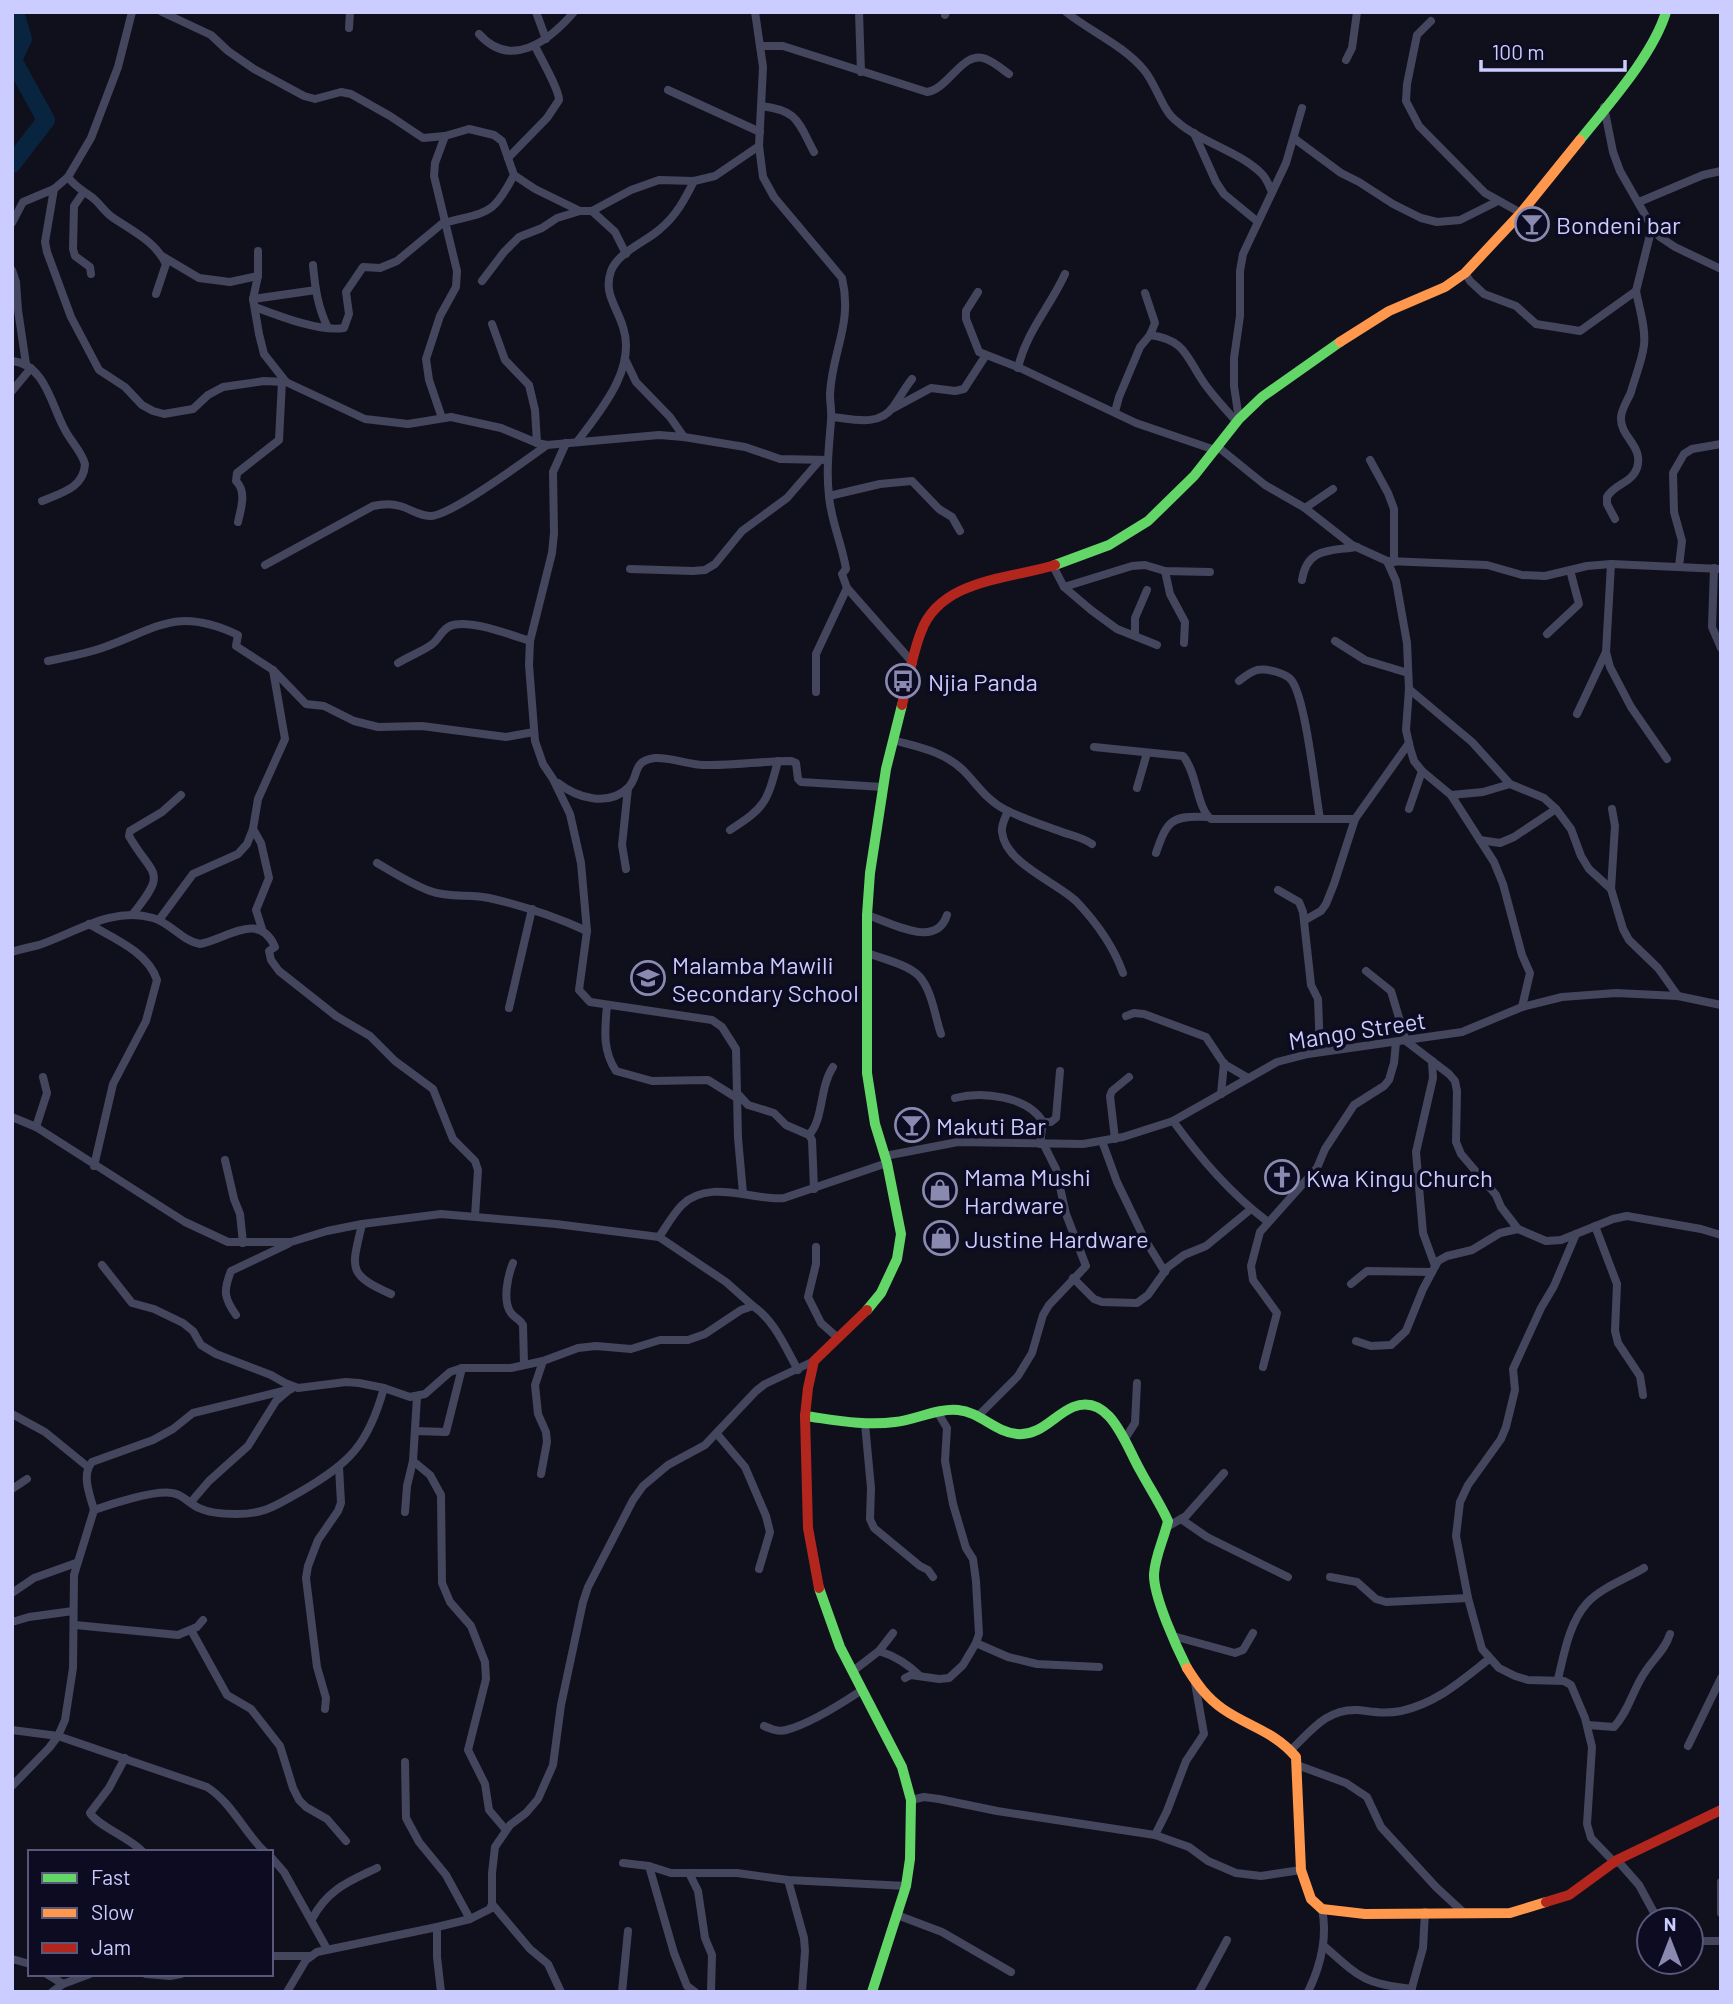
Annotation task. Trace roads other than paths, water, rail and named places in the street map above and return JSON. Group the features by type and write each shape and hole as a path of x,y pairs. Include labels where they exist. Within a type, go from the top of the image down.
{"street":[{"path":"12,223 23,202 54,189 68,177 91,138 105,106 132,12"},
{"path":"162,12 211,34 228,51 254,69 304,96 315,99 341,92 351,94 423,138 469,130 494,135 502,141 514,176 580,211"},
{"path":"349,29 350,12"},
{"path":"536,12 546,39"},
{"path":"479,34 485,41 501,50 535,46 574,12"},
{"path":"755,12 763,67 759,146 763,177 774,197 842,278 846,310 844,334 832,379 832,417 824,460 828,496 842,548 845,569 842,573 847,588 913,663"},
{"path":"859,12 861,72"},
{"path":"1066,12 1142,68 1156,86 1170,114 1194,132 1254,167 1265,176 1272,192"},
{"path":"1346,60 1352,48 1357,12"},
{"path":"287,1992 295,1976 311,1956 327,1948 437,1927 470,1919 490,1909 495,1847 506,1830 526,1813 538,1798 553,1765 561,1705 585,1595 633,1500 655,1475 705,1445 765,1384 814,1361 871,1306 881,1293 898,1259 901,1234 886,1160 875,1124 867,1073 867,915 870,873 883,787 921,630 927,618 944,601 982,583 1053,566 1109,545 1148,521 1194,476 1238,420 1287,378 1359,329 1390,311 1445,287 1465,273 1521,213 1587,131 1647,52 1666,12"},
{"path":"1431,21 1416,35 1406,102 1419,125 1477,186 1521,213"},
{"path":"508,158 547,118 559,100 557,87 535,46"},
{"path":"761,46 783,47 927,92 941,87 957,68 977,57 985,58 1009,74"},
{"path":"668,90 761,132"},
{"path":"761,106 779,108 795,117 814,152"},
{"path":"1604,107 1613,152 1620,170 1652,228 1675,247 1721,269"},
{"path":"1238,420 1234,358 1240,316 1240,271 1243,254 1295,139 1302,108"},
{"path":"1194,132 1224,194 1258,222"},
{"path":"442,418 429,380 426,359 436,324 456,287 457,271 434,176 435,163 445,136"},
{"path":"1295,139 1341,173 1421,218 1437,222 1460,220 1498,201"},
{"path":"482,281 519,237 557,218 580,211 592,211 644,184 659,180 694,181 715,176 759,146"},
{"path":"1639,202 1703,175 1721,171"},
{"path":"254,303 296,321 328,328 344,328 348,322 346,292 363,267 380,268 397,261 444,222 490,211 500,201 514,176"},
{"path":"68,177 110,216 138,234 162,256 198,278 230,282 258,276"},
{"path":"577,442 608,397 625,359 626,338 623,324 608,294 610,272 617,261 667,223 682,205 694,181"},
{"path":"54,189 45,242 71,317 99,370 125,387 142,405 164,414 193,409 208,395 223,387 284,381 365,419 408,424 442,418 474,420 547,445 634,436 684,437 745,447 780,459 824,460"},
{"path":"83,193 74,206 73,249 75,256 90,267 91,274"},
{"path":"592,211 615,232 626,254"},
{"path":"1615,519 1607,504 1607,497 1612,490 1631,478 1638,464 1637,449 1621,421 1645,343 1636,291 1652,228"},
{"path":"238,522 243,494 242,487 236,481 237,472 279,440 284,381 264,354 254,303 258,250"},
{"path":"156,294 166,264 162,256"},
{"path":"313,265 321,314 328,328"},
{"path":"12,270 16,282 16,320 29,366 45,386 63,426 85,464 85,471 78,483 42,500"},
{"path":"1465,273 1484,294 1516,306 1536,324 1571,331 1580,331 1587,327 1636,291"},
{"path":"1018,368 1026,339 1046,310 1065,274"},
{"path":"254,303 316,290"},
{"path":"978,292 966,311 966,318 976,348 986,355 1136,423 1216,448 1265,485 1305,508 1357,547 1391,561 1487,565 1522,575 1545,576 1611,564 1717,569 1712,627 1721,648"},
{"path":"1115,412 1140,347 1150,335 1154,323 1145,293"},
{"path":"492,324 505,360 530,385 537,443"},
{"path":"1150,335 1166,337 1184,348 1205,385 1238,420"},
{"path":"832,417 868,421 881,418 931,388 955,391 964,388 986,355"},
{"path":"625,359 636,382 670,417 684,437"},
{"path":"12,361 29,366"},
{"path":"12,391 29,366"},
{"path":"892,409 912,379"},
{"path":"566,443 553,472 552,553 530,641 529,687 538,754 570,814 581,863 587,931 579,990 590,1002 712,1020 722,1027 736,1049 743,1194"},
{"path":"1679,566 1682,541 1674,512 1673,473 1684,454 1692,449 1721,444"},
{"path":"264,565 373,506 399,505 420,515 440,514 511,471 547,445"},
{"path":"630,569 693,571 715,564 742,531 788,498 824,460"},
{"path":"1370,460 1394,509 1391,561 1407,643 1409,689 1406,730 1414,761 1451,795 1494,862 1530,973 1522,1007"},
{"path":"828,496 880,484 912,481 939,509 952,517 960,531"},
{"path":"1305,508 1333,489"},
{"path":"1302,580 1303,570 1312,556 1357,547"},
{"path":"1577,714 1605,652 1611,564"},
{"path":"1064,587 1132,566 1145,565 1165,571 1210,572"},
{"path":"1053,566 1064,587 1091,610 1117,629 1157,645"},
{"path":"1547,634 1579,604 1570,570"},
{"path":"1165,571 1170,594 1185,622 1184,643"},
{"path":"816,692 816,654 847,588"},
{"path":"1135,635 1135,618 1147,590"},
{"path":"48,661 100,649 173,621 197,621 216,625 238,635 236,646 273,670 306,704 324,705 354,721 379,727 422,726 506,737 534,732"},
{"path":"398,663 434,643 443,631 452,625 484,627 530,641"},
{"path":"1335,641 1365,660 1408,673"},
{"path":"1605,652 1631,707 1667,759"},
{"path":"159,920 193,874 238,854 247,844 253,829 258,800 285,739 273,670"},
{"path":"1239,681 1254,671 1261,670 1288,675 1293,682 1303,718 1320,819"},
{"path":"1409,689 1472,742 1510,784 1545,798 1571,829 1589,869 1611,888"},
{"path":"893,740 936,751 962,769 988,799 1008,811 1082,837 1092,844"},
{"path":"1305,920 1321,911 1326,904 1355,819 1409,743"},
{"path":"1094,747 1183,756 1191,770 1207,817"},
{"path":"1137,788 1147,753"},
{"path":"553,779 579,797 610,797 628,788 643,761 655,758 705,765 791,761 796,763 798,779 801,782 883,787"},
{"path":"730,830 751,817 768,798 778,761"},
{"path":"1409,809 1422,771"},
{"path":"1451,795 1483,792 1510,784"},
{"path":"626,869 622,845 628,788"},
{"path":"132,915 150,893 155,877 153,869 129,836 130,831 162,812 181,795"},
{"path":"1480,840 1500,843 1514,837 1556,809"},
{"path":"1612,809 1615,834 1611,888 1623,929 1629,940 1658,968 1678,996"},
{"path":"1008,811 1001,829 1004,841 1030,869 1074,899 1093,920 1109,940 1123,974"},
{"path":"1156,853 1164,829 1187,816 1226,819 1355,819"},
{"path":"253,829 261,843 269,878 256,910 262,929"},
{"path":"377,863 432,892 488,898 548,913 587,931"},
{"path":"1278,890 1299,902 1305,920 1311,985 1318,999 1320,1052"},
{"path":"509,1007 531,909"},
{"path":"12,952 41,944 109,917 132,915 159,920 173,927 186,939 200,944 231,932 262,929 269,934 275,947 269,951 271,960 279,971 336,1016 370,1037 394,1061 433,1089 453,1139 475,1161 478,1170 475,1216"},
{"path":"867,915 916,932 928,933 941,927 947,915"},
{"path":"89,925 131,948 149,965 157,980 146,1021 113,1084 94,1166"},
{"path":"867,953 910,970 920,977 941,1034"},
{"path":"1366,971 1391,991 1406,1041 1455,1081 1457,1091 1454,1133 1461,1154 1496,1195 1501,1207 1518,1229 1546,1241 1561,1240 1613,1219 1637,1217 1721,1235"},
{"name":"Mango Street","path":"659,1237 682,1204 699,1194 722,1191 769,1199 785,1198 886,1160 958,1142 1083,1144 1115,1139 1173,1121 1277,1062 1320,1052 1462,1032 1522,1007 1562,997 1605,994 1678,996 1721,1005"},
{"path":"607,1005 606,1052 616,1072 652,1081 708,1080 737,1095 748,1105 774,1113 786,1125 809,1135 812,1140 814,1189"},
{"path":"1126,1016 1144,1014 1206,1037 1224,1063 1248,1078"},
{"path":"1263,1367 1277,1314 1253,1280 1251,1266 1260,1232 1317,1168 1325,1149 1354,1105 1389,1080 1396,1042"},
{"path":"1432,1061 1433,1078 1416,1152 1423,1233 1434,1269"},
{"path":"1222,1094 1224,1063"},
{"path":"809,1135 818,1118 824,1083 833,1067"},
{"path":"1043,1122 1051,1122 1056,1118 1060,1071"},
{"path":"36,1127 47,1093 43,1077"},
{"path":"1115,1139 1110,1096 1112,1091 1129,1077"},
{"path":"955,1098 969,1094 988,1094 1004,1097 1036,1112 1043,1122 1042,1144 1056,1169 1066,1214 1086,1264 1049,1305 1043,1315 1032,1353 1018,1376 978,1416"},
{"path":"12,1116 36,1127 185,1222 228,1242 291,1242"},
{"path":"1173,1121 1201,1158 1251,1209 1268,1222"},
{"path":"1102,1141 1116,1182 1144,1238 1165,1272"},
{"path":"225,1160 233,1199 240,1214 243,1243"},
{"path":"1073,1278 1094,1299 1102,1302 1137,1303 1148,1295 1168,1267 1184,1255 1206,1246 1251,1209"},
{"path":"236,1315 226,1301 225,1291 232,1271 291,1242 362,1224 441,1214 475,1216 659,1237 726,1282 761,1312 774,1326 797,1370"},
{"path":"362,1224 355,1256 355,1270 366,1283 391,1294"},
{"path":"1595,1226 1617,1284 1615,1331 1618,1343 1640,1376 1643,1395"},
{"path":"1356,1341 1391,1345 1399,1339 1409,1323 1434,1269 1447,1256 1472,1250 1500,1233 1518,1229"},
{"path":"1576,1234 1555,1286 1541,1308 1513,1370 1515,1390 1501,1439 1479,1467 1460,1502 1456,1536 1468,1598 1482,1649 1489,1659 1499,1668 1528,1680 1558,1679 1571,1685 1588,1725 1592,1748 1587,1824 1591,1838 1639,1885 1650,1906"},
{"path":"816,1247 816,1264 808,1297 821,1323 838,1338"},
{"path":"513,1263 509,1273 508,1305 509,1310 522,1321 524,1364"},
{"path":"102,1265 132,1303 183,1322 193,1331 201,1345 216,1354 271,1375 292,1388"},
{"path":"1351,1284 1367,1271 1434,1269"},
{"path":"12,1786 58,1736 65,1720 71,1694 76,1563 94,1510 86,1477 92,1462 153,1440 193,1413 292,1388 346,1382 417,1397 425,1394 450,1372 462,1368 511,1368 596,1346 631,1349 660,1340 688,1340 705,1334 741,1310 752,1306"},
{"path":"541,1474 547,1442 538,1413 535,1385 542,1361"},
{"path":"814,1361 807,1388 805,1416 807,1528 821,1598 840,1647 892,1744 911,1800 910,1859 906,1886 872,1992"},
{"path":"415,1431 446,1432 462,1368"},
{"path":"1126,1437 1135,1423 1137,1383"},
{"path":"191,1502 209,1481 248,1446 276,1401 292,1388"},
{"path":"94,1510 151,1494 171,1492 185,1497 198,1508 212,1512 264,1512 339,1467 365,1438 376,1416 384,1388"},
{"path":"405,1512 413,1461 417,1397"},
{"path":"805,1416 865,1424 906,1421 952,1410 978,1416 1013,1434 1025,1434 1050,1424 1072,1407 1081,1404 1105,1412 1126,1437 1136,1463 1168,1521 1153,1573 1182,1659 1195,1682 1222,1709 1272,1734 1286,1744 1296,1757 1301,1870 1311,1899 1322,1909 1365,1914 1510,1913 1569,1895 1616,1862 1721,1810"},
{"path":"905,1678 950,1678 962,1665 979,1634 975,1570 953,1504 944,1451 947,1428 937,1413"},
{"path":"12,1414 45,1432 88,1467"},
{"path":"865,1424 871,1488 869,1508 874,1528 928,1570 933,1577"},
{"path":"717,1434 745,1467 762,1502 770,1532 759,1569"},
{"path":"413,1461 429,1475 441,1495 442,1583 450,1602 471,1626 485,1662 486,1679 468,1750 485,1784 489,1810 506,1830"},
{"path":"325,1709 326,1698 317,1667 310,1625 306,1578 318,1540 341,1503 339,1467"},
{"path":"1167,1527 1181,1519 1224,1472"},
{"path":"12,1489 27,1479"},
{"path":"1181,1519 1207,1537 1288,1577"},
{"path":"12,1593 34,1578 76,1563"},
{"path":"1558,1679 1574,1625 1588,1601 1604,1589 1644,1568"},
{"path":"1330,1577 1357,1582 1376,1599 1386,1602 1468,1598"},
{"path":"12,1622 74,1611"},
{"path":"75,1625 178,1635 191,1630 203,1620"},
{"path":"191,1630 227,1695 251,1709 280,1746 299,1800 327,1819 346,1841"},
{"path":"853,1671 879,1651 893,1633"},
{"path":"1173,1636 1235,1653 1243,1650 1253,1633"},
{"path":"1588,1725 1614,1727 1622,1718 1643,1673 1660,1655 1670,1634"},
{"path":"976,1643 1008,1657 1037,1664 1099,1667"},
{"path":"879,1651 892,1655 920,1676"},
{"path":"1291,1750 1331,1714 1343,1710 1392,1713 1425,1704 1436,1700 1489,1659"},
{"path":"1688,1746 1721,1678"},
{"path":"1155,1835 1186,1760 1204,1734 1195,1682"},
{"path":"764,1726 785,1730 862,1690"},
{"path":"12,1730 58,1736 190,1781 218,1794 250,1839 263,1850"},
{"path":"125,1758 109,1788 90,1813 141,1850"},
{"path":"405,1762 406,1818 419,1842 446,1875 470,1919"},
{"path":"1297,1765 1346,1783 1367,1797 1381,1827 1463,1912"},
{"path":"911,1800 939,1798 996,1811 1155,1835 1189,1847 1208,1861 1236,1873 1261,1876 1301,1870"},
{"path":"273,1859 284,1872 327,1948"},
{"path":"623,1863 649,1866 671,1873 737,1873 788,1880 906,1886"},
{"path":"649,1866 674,1954 687,1986 695,1992"},
{"path":"312,1919 325,1897 377,1868"},
{"path":"689,1873 698,1891 705,1938 712,1955 711,1992"},
{"path":"788,1880 804,1938 802,1992"},
{"path":"1721,1882 1721,1913"},
{"path":"492,1904 530,1948 548,1964 561,1992"},
{"path":"1308,1992 1324,1946 1325,1924 1322,1909"},
{"path":"1324,1946 1356,1975 1371,1983 1411,1991 1423,1948 1425,1912"},
{"path":"897,1915 942,1931 1012,1972"},
{"path":"437,1927 441,1992"},
{"path":"622,1992 628,1931"},
{"path":"1199,1992 1227,1940"},
{"path":"273,1956 311,1956"},
{"path":"50,1976 63,1984"},
{"path":"52,1992 63,1984 85,1976"}],"waterway":[{"path":"12,164 46,120 13,60 23,39 15,12"}],"place":[{"name":"Bondeni bar","path":"1532,224"},
{"name":"Njia Panda","path":"903,681"},
{"name":"Malamba Mawili Secondary School","path":"648,978"},
{"name":"Makuti Bar","path":"912,1125"},
{"name":"Kwa Kingu Church","path":"1282,1177"},
{"name":"Mama Mushi Hardware","path":"940,1190"},
{"name":"Justine Hardware","path":"941,1238"}]}
